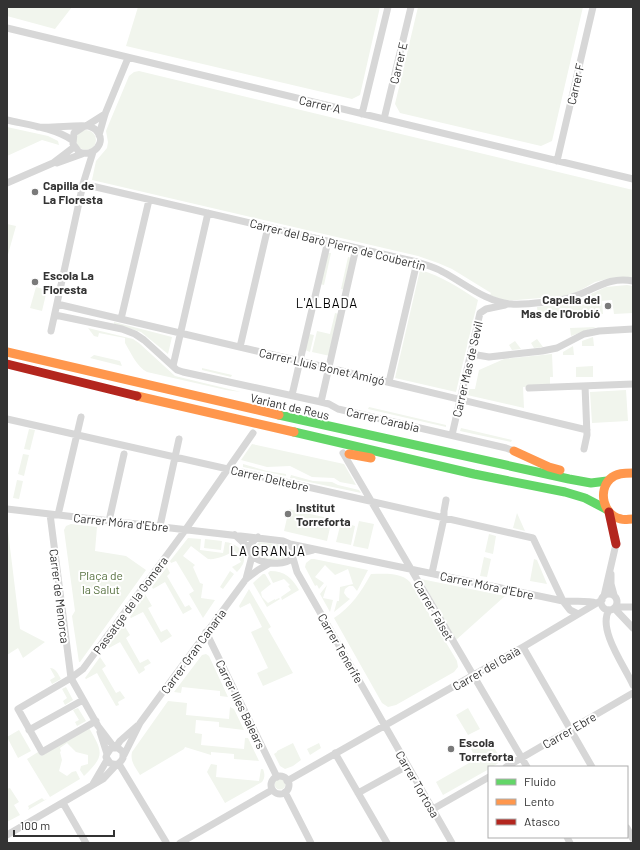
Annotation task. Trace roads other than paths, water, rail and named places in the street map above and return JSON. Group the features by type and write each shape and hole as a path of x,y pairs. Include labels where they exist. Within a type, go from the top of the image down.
{"highway":[{"path":"7,344 32,349"},
{"name":"Variant de Reus","path":"7,352 325,426 570,479 598,483"},
{"name":"Variant de Reus","path":"7,364 114,391 474,474 565,492 585,498 608,511"},
{"path":"514,451 549,467 598,483 607,481 623,472 633,473"},
{"path":"346,454 474,474"},
{"path":"607,481 603,494 603,502 608,511 615,534 616,544"},
{"path":"608,511 620,519 633,519"},
{"path":"616,544 633,519"}],"street":[{"name":"Carrer E","path":"362,114 388,7"},
{"name":"Carrer E","path":"384,120 411,7"},
{"name":"Carrer F","path":"557,161 593,7"},
{"name":"Carrer A","path":"7,28 633,179"},
{"path":"52,331 83,184 93,152 100,143 100,135 105,114 128,58"},
{"path":"53,163 73,144 76,130 105,114"},
{"path":"7,120 64,135 84,154 83,184"},
{"path":"38,127 85,126 94,129 100,135"},
{"path":"7,184 53,163 93,152"},
{"name":"Carrer del Barò Pierre de Coubertin","path":"83,184 417,262 441,271 484,296 499,302 513,304 560,300 575,296 595,286 611,281 628,280 633,282"},
{"path":"121,319 148,200"},
{"path":"173,366 208,213"},
{"path":"240,347 268,227"},
{"path":"292,395 328,241"},
{"path":"321,402 356,248"},
{"path":"389,382 417,262"},
{"name":"Carrer Lluís Bonet Amigó","path":"57,304 587,430"},
{"name":"Carrer Mas de Sevil","path":"452,435 480,313 486,309 513,304"},
{"name":"Carrer Carabia","path":"55,315 122,329 136,334 177,370 183,372 292,395 329,404 338,409 514,451"},
{"path":"471,354 489,357 542,351 557,348 584,334 598,330 633,329"},
{"path":"529,388 633,384"},
{"path":"584,449 587,435 585,386"},
{"path":"58,515 81,417"},
{"name":"Carrer Deltebre","path":"7,419 533,538 563,601"},
{"name":"Passatge de la Gomera","path":"71,678 83,669 186,529 253,433"},
{"path":"160,526 180,439"},
{"path":"109,520 124,454"},
{"name":"Carrer Falset","path":"346,454 371,502 526,766"},
{"path":"432,573 444,518 446,500"},
{"name":"Carrer Móra d'Ebre","path":"7,509 283,541 290,544 563,601 574,602 601,599"},
{"name":"Carrer de Menorca","path":"50,514 71,678 97,723 115,747"},
{"path":"235,535 256,560 283,564 297,572"},
{"path":"251,553 251,544 258,538"},
{"name":"Carrer Tenerife","path":"290,544 294,551 293,557 297,572 384,725"},
{"path":"616,544 601,599 602,606 611,608 633,628"},
{"name":"Carrer Móra d'Ebre","path":"283,564 293,557 318,549"},
{"name":"Carrer Gran Canaria","path":"246,579 251,553"},
{"name":"Carrer Gran Canaria","path":"124,755 140,723 246,579 270,563"},
{"path":"611,566 611,584 618,600 606,614 606,625 612,644 633,685"},
{"path":"601,599 607,594 615,596 631,606"},
{"name":"Carrer del Gaià","path":"288,781 523,647 601,599"},
{"path":"563,601 565,613 564,622"},
{"name":"Carrer Móra d'Ebre","path":"563,601 570,610 578,614"},
{"name":"Carrer del Gaià","path":"586,609 631,606"},
{"name":"Carrer Illes Balears","path":"206,632 277,777"},
{"path":"523,647 591,766"},
{"path":"71,678 18,709 29,730 42,752 97,723"},
{"name":"Carrer Ebre","path":"508,766 633,693"},
{"path":"29,730 83,700"},
{"name":"Carrer de Menorca","path":"97,723 107,757"},
{"name":"Carrer Gran Canaria","path":"115,747 140,723"},
{"name":"Carrer Tortosa","path":"384,725 452,843"},
{"path":"7,836 63,803 93,785 103,779 122,761 124,755 121,749 115,747 111,748 93,785"},
{"path":"336,753 387,843"},
{"path":"107,757 112,764 118,764"},
{"path":"118,764 165,843 171,841 176,843"},
{"path":"358,793 407,766"},
{"path":"272,790 272,782 277,777 284,777 288,781 286,792 311,843"},
{"path":"433,809 488,778"},
{"path":"272,790 279,794 286,792"},
{"path":"180,843 272,790"},
{"path":"63,803 86,843"},
{"path":"628,830 633,839"}],"place":[{"name":"Capilla de La Floresta","path":"35,192"},
{"name":"Escola La Floresta","path":"35,282"},
{"name":"Capella del Mas de l'Orobió","path":"608,306"},
{"name":"Institut Torreforta","path":"288,514"},
{"name":"Escola Torreforta","path":"451,749"}],"district":[{"name":"L'ALBADA","path":"327,303"},
{"name":"LA GRANJA","path":"268,551"}],"park label":[{"name":"Plaça de la Salut","path":"101,582"}]}
